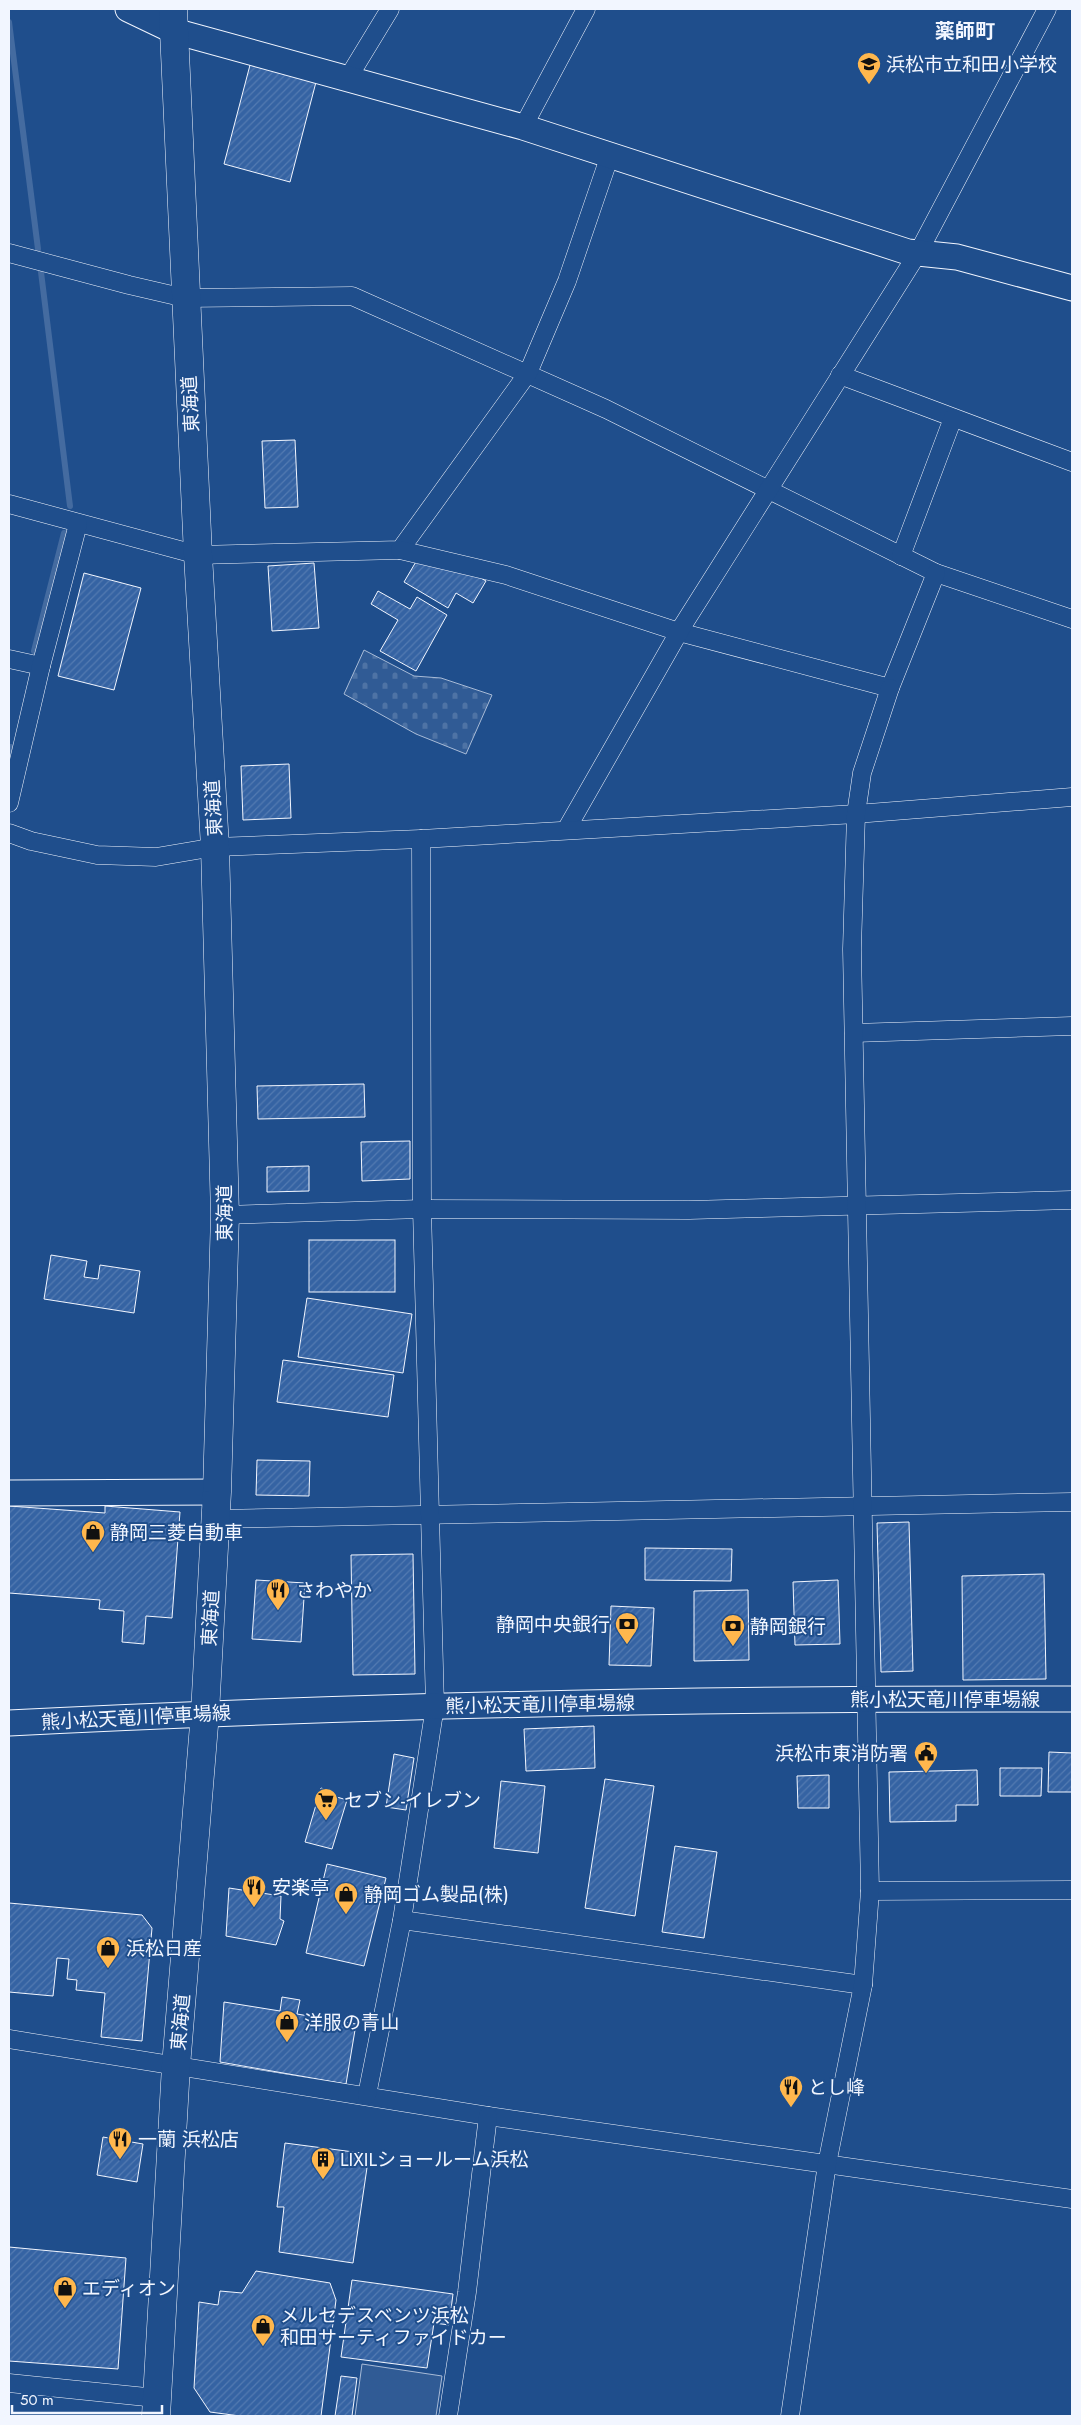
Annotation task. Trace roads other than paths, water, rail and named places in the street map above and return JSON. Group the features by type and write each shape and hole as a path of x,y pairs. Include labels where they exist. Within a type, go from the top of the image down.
{"highway":[{"name":"東海道","path":"156,2407 176,2066 204,1713 217,1492 225,1215 215,847 198,554 174,20"}],"street":[{"path":"128,9 174,20 348,78 523,127 908,252 956,257 1072,288"},
{"path":"348,78 390,9"},
{"path":"523,127 586,9"},
{"path":"566,830 680,632 766,490 918,253 1046,9"},
{"path":"400,550 528,374 567,281 610,155"},
{"path":"9,253 129,286 186,298 352,296 606,408 766,490 936,573 1072,619"},
{"path":"840,375 1072,462"},
{"path":"902,556 953,418"},
{"path":"9,504 78,524 198,554 400,550 506,575 680,632 890,688"},
{"path":"9,803 41,666 78,524"},
{"path":"790,2416 827,2164 863,1985 870,1891 852,949 856,814 862,773 890,688 936,573"},
{"path":"9,659 41,666"},
{"path":"9,833 31,841 97,855 156,857 215,847 421,839 856,814 1072,797"},
{"path":"367,2095 402,1920 434,1706 422,1209 421,839"},
{"path":"854,1033 1072,1026"},
{"path":"225,1215 422,1209 688,1210 1072,1200"},
{"path":"9,1493 217,1492"},
{"path":"215,1518 863,1504 1072,1502"},
{"name":"熊小松天竜川停車場線","path":"9,1723 204,1713 434,1706 867,1699 1072,1699"},
{"path":"870,1891 1072,1890"},
{"path":"402,1920 863,1985"},
{"path":"9,2039 74,2051 367,2095 488,2116 1072,2200"},
{"path":"448,2416 467,2292 488,2116"},
{"path":"9,2384 156,2407"}],"waterway":[{"path":"9,22 38,249"},
{"path":"41,272 70,506"},
{"path":"34,651 64,533"},
{"path":"9,755 11,747"}],"place":[{"name":"浜松市立和田小学校","path":"869,85"},
{"name":"静岡三菱自動車","path":"93,1553"},
{"name":"さわやか","path":"278,1611"},
{"name":"静岡中央銀行","path":"627,1645"},
{"name":"静岡銀行","path":"733,1647"},
{"name":"浜松市東消防署","path":"926,1774"},
{"name":"セブン-イレブン","path":"326,1821"},
{"name":"安楽亭","path":"254,1908"},
{"name":"静岡ゴム製品(株)","path":"346,1915"},
{"name":"浜松日産","path":"108,1969"},
{"name":"洋服の青山","path":"287,2043"},
{"name":"とし峰","path":"791,2108"},
{"name":"一蘭 浜松店","path":"120,2160"},
{"name":"LIXILショールーム浜松","path":"323,2180"},
{"name":"エディオン","path":"65,2309"},
{"name":"メルセデスベンツ浜松 和田サーティファイドカー","path":"263,2347"}],"district":[{"name":"薬師町","path":"965,31"}]}
